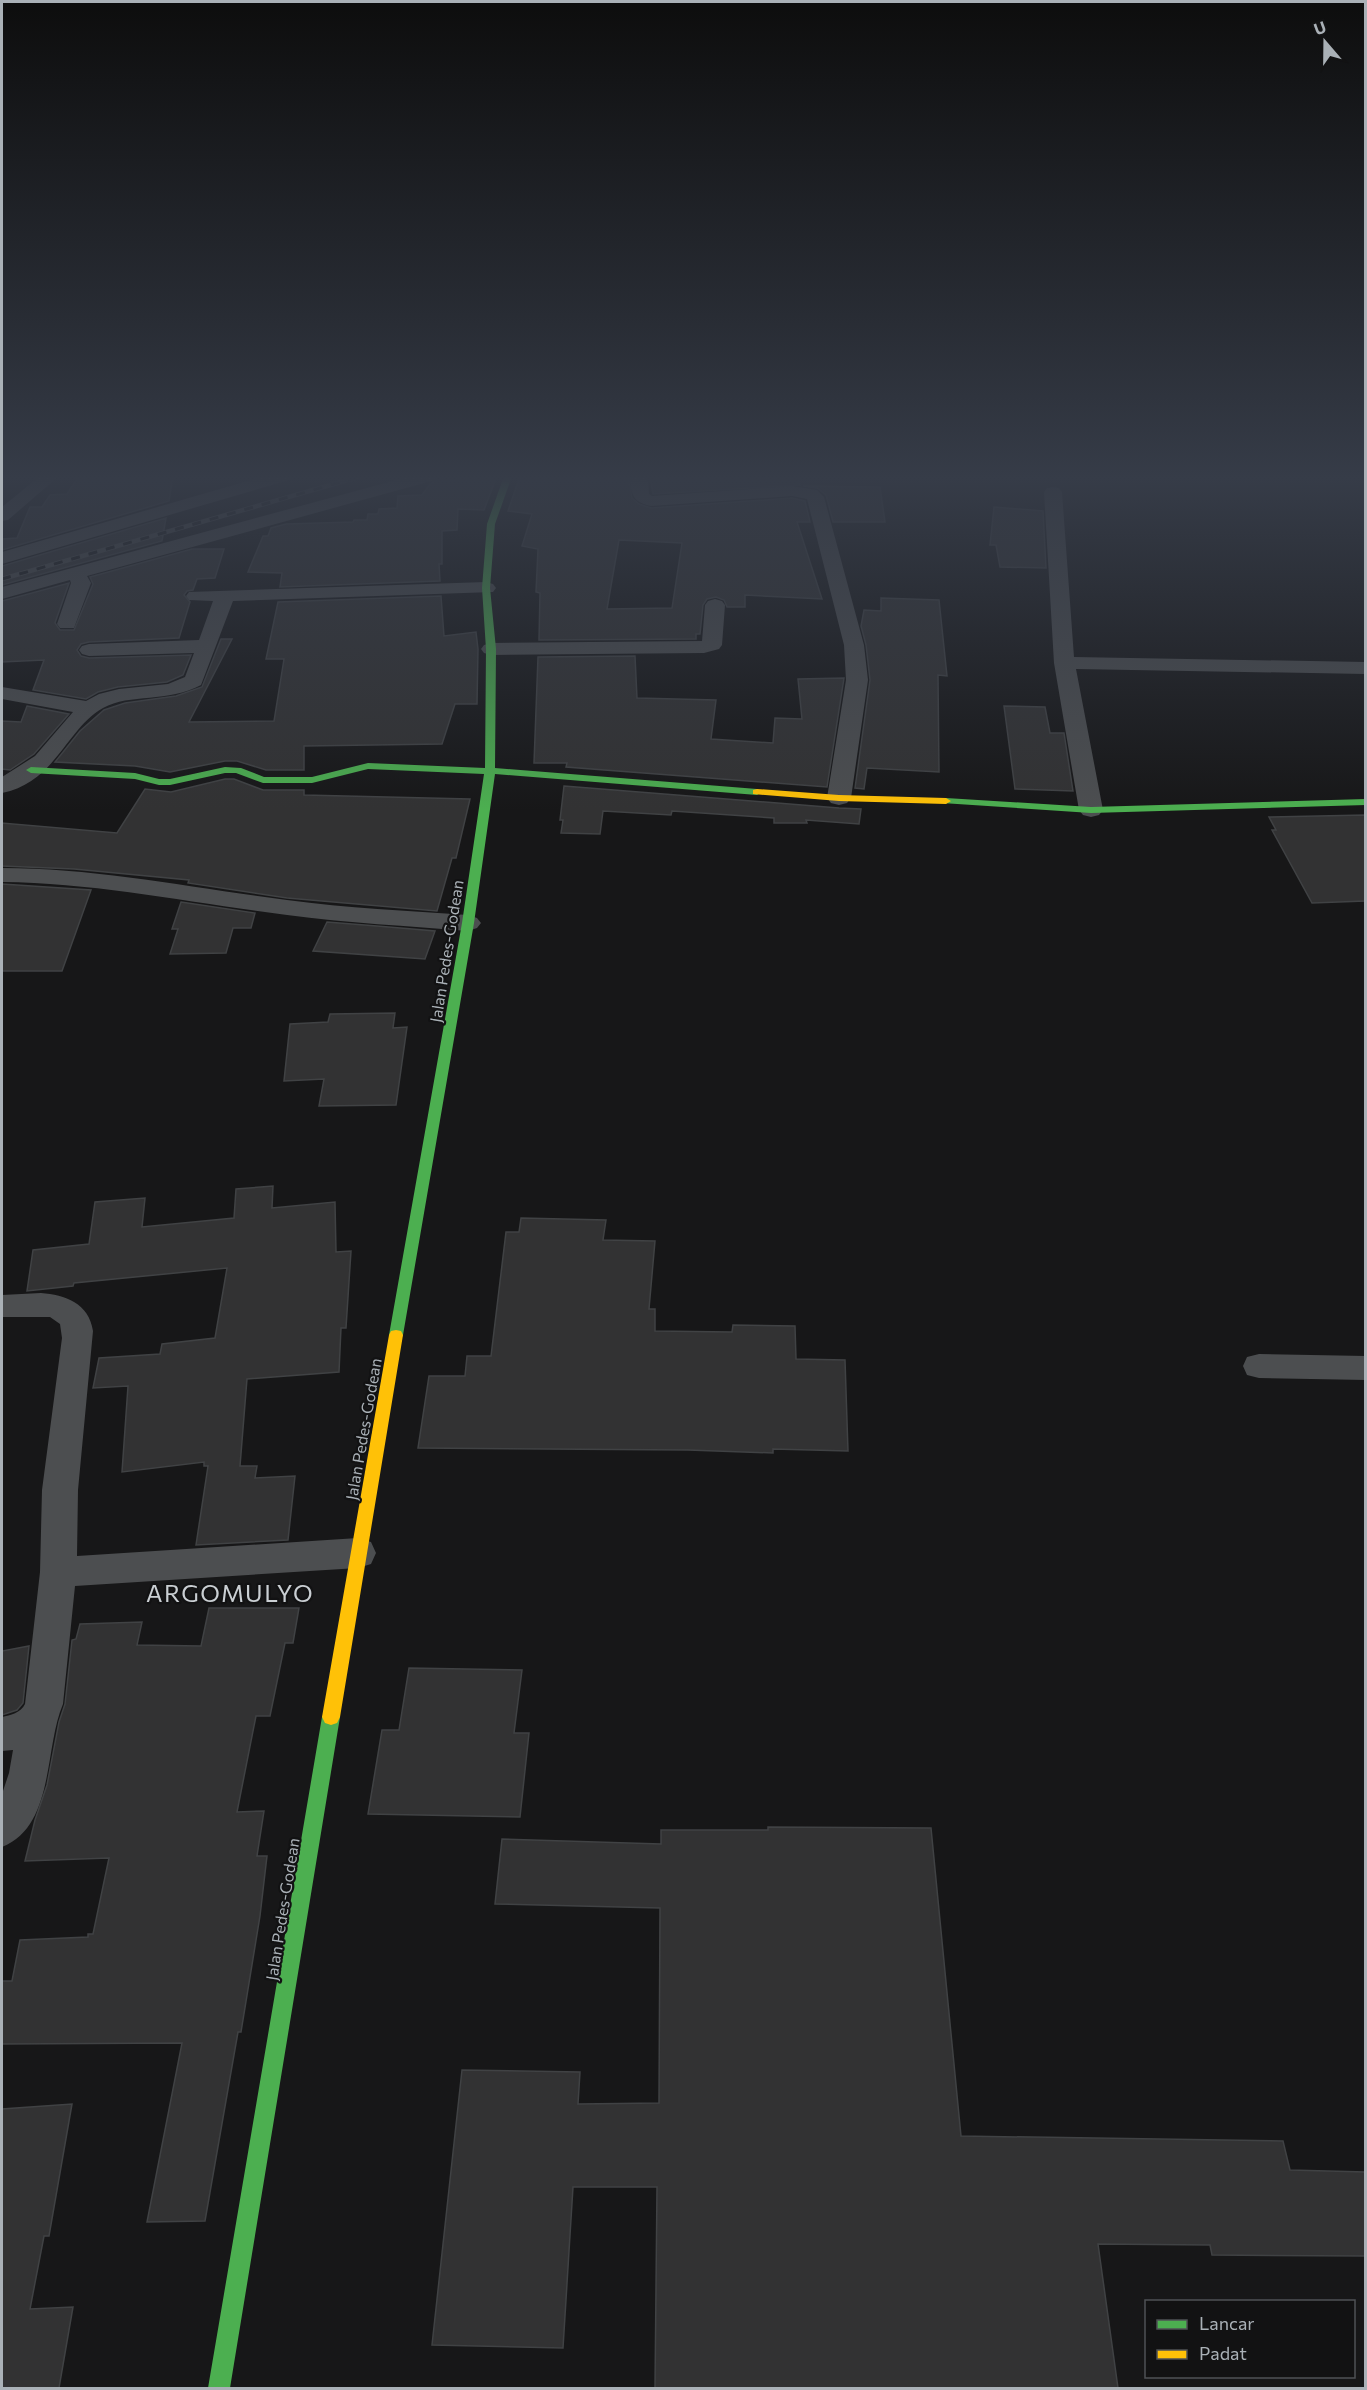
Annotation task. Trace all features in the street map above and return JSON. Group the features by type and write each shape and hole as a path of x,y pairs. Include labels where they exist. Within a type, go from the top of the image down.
{"street":[{"path":"2,593 21,588"},
{"path":"67,624 79,588"},
{"path":"196,596 486,588"},
{"name":"Jalan Pedes-Godean","path":"219,2388 358,1553 468,923 490,771 491,649 486,588"},
{"path":"838,798 857,680 854,645 839,588"},
{"path":"1059,588 1064,663 1091,810"},
{"path":"2,786 32,770 47,757 97,703 116,697 173,691 184,688 194,681 225,595"},
{"path":"491,649 704,647 712,645 715,605"},
{"path":"89,650 207,646"},
{"path":"1064,663 1365,668"},
{"path":"2,693 90,708"},
{"path":"32,770 135,776 159,782 225,770 237,770 268,780 322,778 368,766 490,771 838,798 969,802 1091,810 1365,802"},
{"path":"2,875 41,874 93,879 286,908 468,923"},
{"path":"2,1306 51,1306 69,1312 76,1321 78,1338 60,1490 58,1572 44,1704 37,1720 29,1773 15,1814 2,1828"},
{"path":"1259,1366 1365,1368"},
{"path":"58,1572 358,1553"},
{"path":"2,1734 18,1732 37,1720"}],"building":[{"path":"52,588 67,588 55,623 60,630 74,630 92,588 194,588 184,595 190,602 179,638 89,642 81,644 77,650 81,656 89,658 191,655 183,675 167,682 118,687 98,692 86,699 33,690 44,660 2,662 2,601"},
{"path":"536,588 611,588 607,609 672,608 675,588 818,588 822,599 745,595 745,607 727,607 724,600 716,597 707,599 703,605 700,634 696,634 696,639 539,640 540,593 536,592"},
{"path":"441,596 444,636 476,632 478,649 477,704 455,704 442,744 304,746 304,770 266,770 237,761 225,761 170,772 135,766 55,762 80,731 104,710 125,703 176,696 202,687 221,639 232,639 189,722 274,721 284,659 266,659 278,602"},
{"path":"881,598 939,600 947,676 938,675 939,772 867,768 864,789 855,788 870,680 866,645 861,626 864,610 881,611"},
{"path":"635,656 637,698 716,700 711,739 773,743 775,718 802,719 798,679 844,678 827,787 566,767 567,763 534,763 538,657"},
{"path":"27,706 69,714 34,754 10,770 2,769 2,721 21,722"},
{"path":"1004,706 1045,707 1050,733 1064,733 1073,791 1015,789"},
{"path":"225,779 234,779 263,790 304,790 304,795 470,799 456,858 452,858 437,911 287,898 188,883 189,880 74,869 2,866 2,823 117,833 145,789 171,792"},
{"path":"564,786 861,809 859,824 806,820 807,823 774,823 774,818 672,811 671,815 603,811 600,834 561,833 563,820 560,820"},
{"path":"1365,815 1365,901 1312,903 1272,830 1276,830 1269,817"},
{"path":"2,884 91,890 62,971 2,971"},
{"path":"181,902 255,913 251,928 233,928 226,953 170,954 178,929 172,929"},
{"path":"327,922 435,931 425,959 313,951"},
{"path":"395,1013 393,1028 407,1027 396,1105 319,1106 324,1079 284,1081 290,1024 328,1022 330,1014"},
{"path":"273,1186 272,1208 335,1202 336,1252 351,1251 346,1328 341,1328 339,1372 247,1379 240,1466 257,1466 255,1478 295,1476 288,1540 196,1545 208,1466 204,1466 204,1462 122,1472 128,1386 93,1388 99,1358 160,1354 162,1344 215,1338 227,1268 74,1283 73,1286 27,1291 33,1250 89,1244 95,1202 145,1198 142,1227 234,1218 236,1189"},
{"path":"521,1218 606,1220 603,1240 655,1241 649,1309 655,1309 655,1331 732,1332 733,1325 795,1326 796,1359 845,1360 848,1451 773,1449 773,1453 688,1450 418,1448 429,1376 465,1376 467,1356 491,1356 506,1232 519,1232"},
{"path":"209,1608 299,1608 293,1643 285,1643 270,1716 256,1716 237,1812 264,1811 257,1856 267,1856 260,1916 241,2032 238,2032 205,2221 147,2222 182,2043 2,2044 2,1981 12,1981 20,1940 88,1937 88,1934 93,1934 109,1858 25,1861 47,1785 59,1722 65,1704 72,1640 76,1639 80,1624 142,1622 137,1645 201,1646"},
{"path":"29,1646 23,1703 17,1710 2,1715 2,1651"},
{"path":"409,1668 522,1670 514,1733 529,1733 520,1817 368,1814 382,1730 399,1730"},
{"path":"768,1827 931,1828 961,2136 1283,2141 1290,2170 1365,2172 1365,2256 1212,2255 1210,2245 1098,2244 1118,2388 655,2388 657,2187 573,2187 563,2348 432,2345 462,2070 580,2072 578,2104 659,2103 660,1908 495,1904 502,1839 661,1844 661,1830 768,1830"},
{"path":"72,2104 49,2236 44,2236 30,2309 73,2307 59,2388 2,2388 2,2109"}],"traffic: fast":[{"path":"396,1335 468,923 490,771 491,649 486,588"},
{"path":"31,770 135,776 159,782 170,782 225,770 237,770 263,780 312,780 368,766 490,771 757,792"},
{"path":"946,801 1091,810 1366,802"},
{"path":"219,2388 331,1717"}],"traffic: slow":[{"path":"757,792 839,798 946,801"},
{"path":"331,1717 396,1335"}],"district":[{"name":"ARGOMULYO","path":"230,1592"}]}
